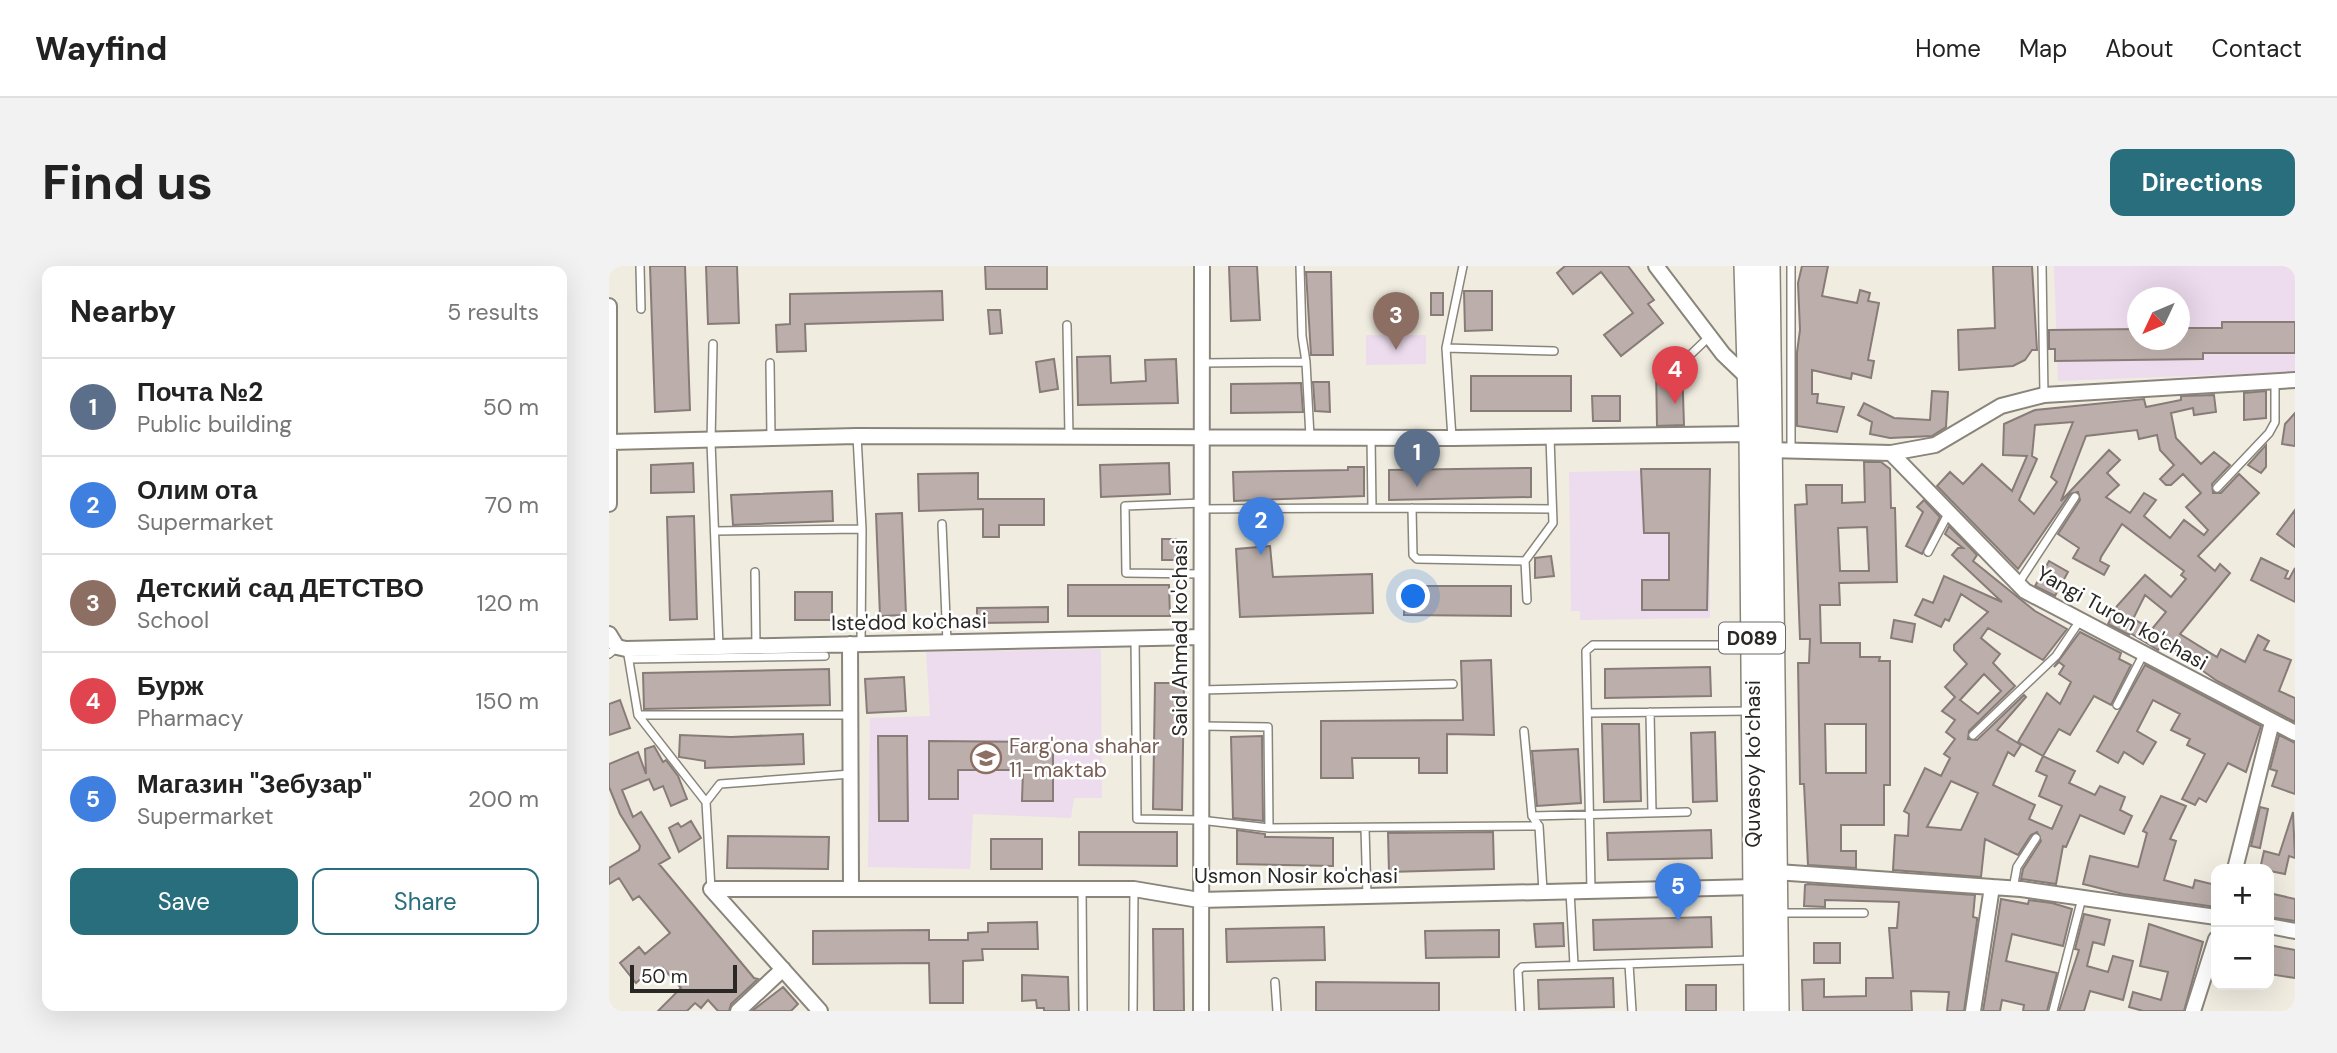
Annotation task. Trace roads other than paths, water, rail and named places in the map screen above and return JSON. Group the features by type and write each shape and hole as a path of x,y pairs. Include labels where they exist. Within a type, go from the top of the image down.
{"main road":[{"name":"Quvasoy koʻchasi","path":"1746,266 1758,378 1780,451 1775,913 1777,1011"},
{"name":"Quvasoy koʻchasi","path":"1756,1011 1751,434 1768,266"}],"street":[{"name":"Said Ahmad ko'chasi","path":"1202,266 1199,900 1202,1011"},
{"path":"1656,266 1710,336 1758,378"},
{"path":"609,306 609,504"},
{"path":"610,442 711,442 771,437 857,436 1452,438 1751,434 1780,451 1891,453 1916,451 1935,445 2001,406 2044,395 2295,380"},
{"name":"Yangi Turon ko'chasi","path":"1891,453 2018,584 2079,622 2295,733"},
{"name":"Iste'dod ko'chasi","path":"618,649 1201,637"},
{"path":"851,888 851,774 856,644"},
{"path":"2236,864 2272,722"},
{"path":"1776,872 2013,888 2211,916"},
{"name":"Usmon Nosir ko'chasi","path":"711,889 1134,889 1199,900 1755,887"},
{"path":"1973,1011 1992,887"},
{"path":"711,889 820,1011"},
{"path":"2274,927 2295,931"},
{"path":"2193,1011 2211,955"},
{"path":"738,1011 783,969"}],"lane":[{"path":"640,266 641,309"},
{"path":"1300,266 1310,437"},
{"path":"1452,438 1446,348 1463,266"},
{"path":"1780,451 1791,266"},
{"path":"2042,266 2044,395"},
{"path":"1067,325 1069,436"},
{"path":"1690,375 1687,359 1710,336"},
{"path":"713,344 711,442 719,647"},
{"path":"1446,348 1554,351"},
{"path":"1202,363 1306,362"},
{"path":"770,363 771,437"},
{"path":"2217,488 2269,433 2275,422 2274,381"},
{"path":"856,644 862,528 857,436"},
{"path":"1371,436 1372,508"},
{"path":"1527,600 1525,561 1553,523 1550,437"},
{"path":"2018,584 2075,497"},
{"path":"1202,574 1126,573 1125,506 1552,509"},
{"path":"1412,508 1413,555 1417,559 1525,561"},
{"path":"1928,552 1948,514"},
{"path":"942,524 947,642"},
{"path":"716,531 862,528"},
{"path":"755,572 756,646"},
{"path":"1973,735 2056,656 2079,622"},
{"path":"1135,638 1137,819 1200,820 1269,828 1539,826"},
{"path":"1591,890 1592,813 1587,651 1593,645 1752,645"},
{"path":"711,889 706,802 638,715 618,649 825,656"},
{"path":"2117,705 2143,655"},
{"path":"1201,691 1453,684"},
{"path":"1589,713 1752,711"},
{"path":"1650,712 1652,812"},
{"path":"638,715 853,715"},
{"path":"1201,726 1268,727 1269,828"},
{"path":"1524,731 1532,816 1539,826 1543,891"},
{"path":"706,802 720,784 851,774"},
{"path":"1532,816 1687,812"},
{"path":"1365,828 1367,897"},
{"path":"2013,888 2017,867 2036,838"},
{"path":"1081,889 1083,1011"},
{"path":"1133,1011 1134,889"},
{"path":"1570,891 1574,965"},
{"path":"2053,1011 2081,898"},
{"path":"1775,913 1864,913"},
{"path":"1520,1011 1518,971 1522,967 1756,960"},
{"path":"1629,964 1632,1011"},
{"path":"1275,982 1277,1011"}],"place":[{"name":"Детский сад ДЕТСТВО","path":"1396,350"},
{"name":"Бурж","path":"1675,404"},
{"name":"Почта №2","path":"1417,487"},
{"name":"Олим ота","path":"1261,555"},
{"name":"Farg'ona shahar 11-maktab","path":"986,758"},
{"name":"Магазин \"Зебузар\"","path":"1678,921"}]}
